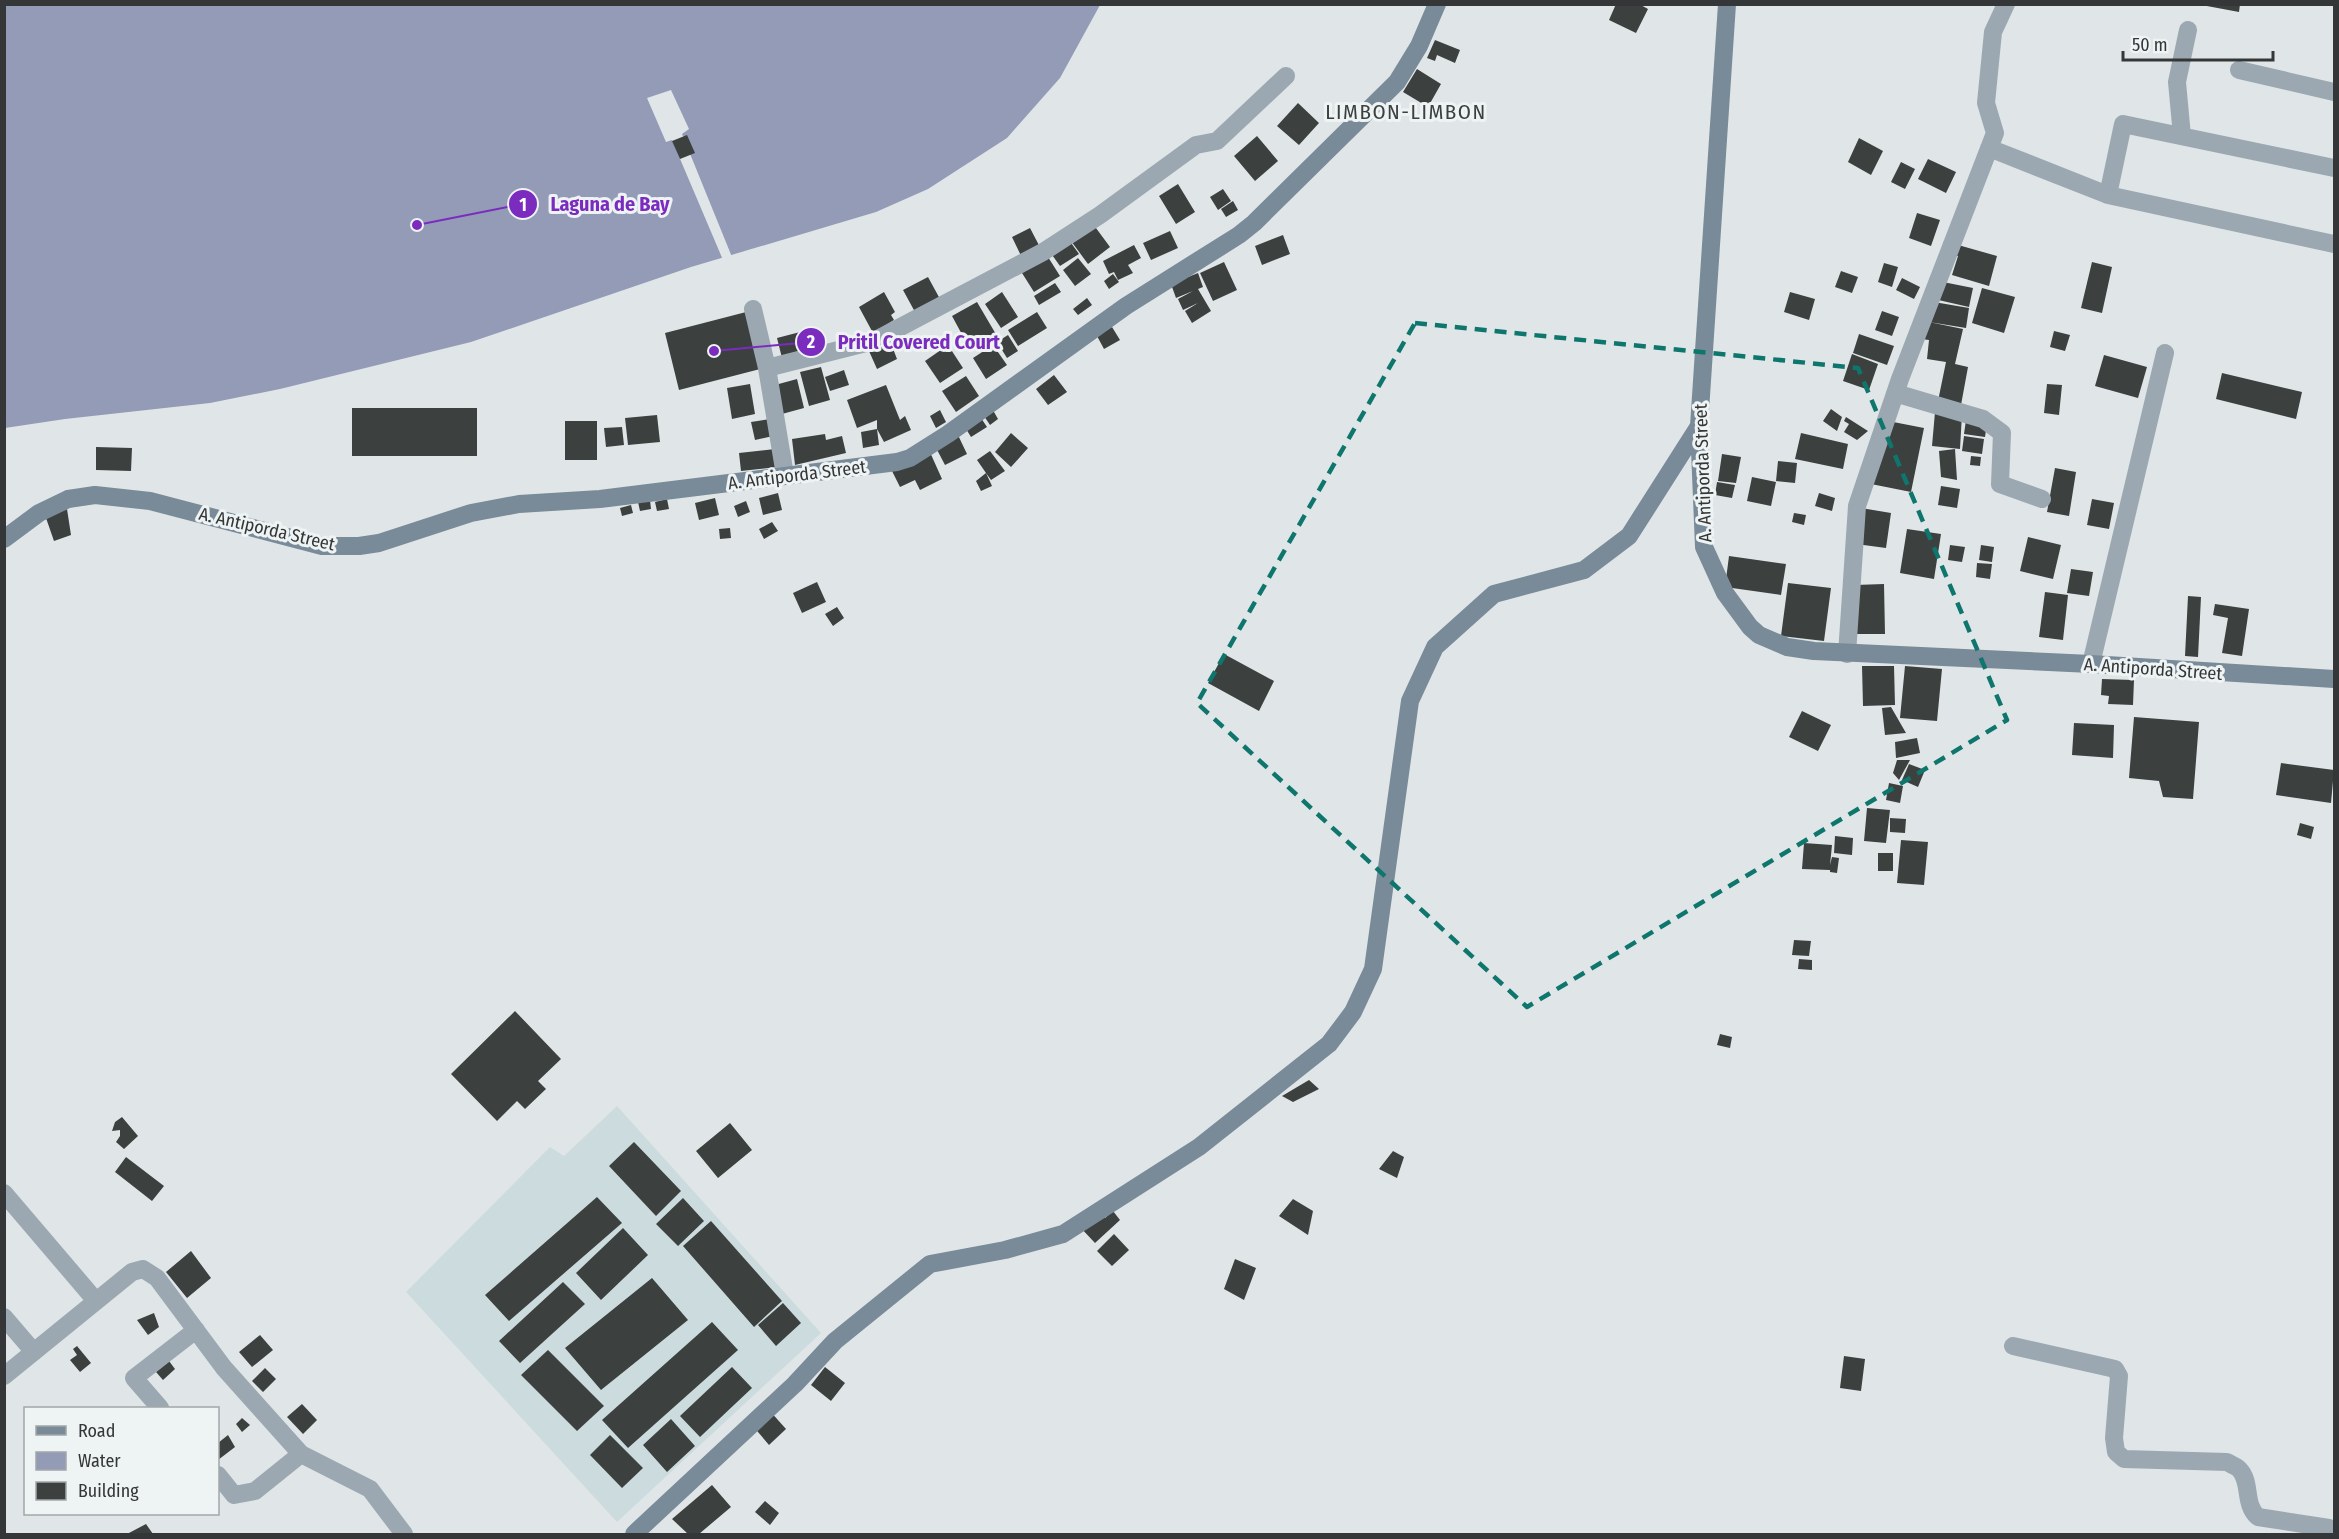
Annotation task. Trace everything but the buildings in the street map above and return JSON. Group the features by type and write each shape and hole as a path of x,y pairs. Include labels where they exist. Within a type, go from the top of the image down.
{"street":[{"name":"A. Antiporda Street","path":"4,539 39,513 82,495 136,498 322,546 340,547 379,543 471,513 509,506 600,499 879,465 910,458 948,434 1126,306 1239,235 1263,216 1397,82 1419,46 1437,4"},
{"name":"A. Antiporda Street","path":"1727,4 1699,426 1704,547 1725,593 1738,612 1759,635 1787,647 1847,654 2091,664 2334,680"},
{"path":"1847,654 1857,506 1895,393 1995,133 1986,103 1993,32 2006,4"},
{"path":"2182,136 2177,82 2188,30"},
{"path":"2239,70 2334,92"},
{"path":"767,368 874,341 1043,252 1100,215 1196,145 1217,141 1286,76"},
{"path":"2108,195 2124,124 2334,168"},
{"path":"1989,148 2108,195 2334,244"},
{"path":"753,309 767,368 785,475"},
{"path":"2091,664 2165,353"},
{"path":"1895,393 1983,419 2002,433 2000,484 2042,499"},
{"path":"634,1534 795,1384 836,1341 930,1264 1005,1250 1063,1234 1199,1147 1329,1044 1353,1012 1373,969 1410,701 1435,647 1494,594 1584,570 1629,536 1699,426"},
{"path":"4,1193 96,1301"},
{"path":"4,1376 132,1272 143,1269 157,1278 224,1368 301,1454 370,1489 404,1534"},
{"path":"4,1317 34,1352"},
{"path":"159,1407 134,1378 196,1330"},
{"path":"2013,1346 2115,1369 2119,1376 2114,1438 2116,1452 2124,1459 2227,1462 2239,1468 2245,1478 2252,1512 2258,1517 2329,1528 2334,1531"},
{"path":"219,1476 234,1495 255,1491 301,1454"}],"highlighted area":[{"path":"1415,323 1858,368 2007,720 1527,1007 1197,703"}],"shaded area":[{"path":"617,1106 821,1333 617,1522 406,1292 550,1147 564,1156"}],"water":[{"path":"5,5 1100,5 1060,78 1007,138 928,189 876,212 691,267 471,342 280,389 210,403 5,428"}],"pier":[{"path":"671,90 689,129 682,134 732,257 723,260 672,140 666,142 647,98"}],"place":[{"name":"Laguna de Bay","path":"417,225"},
{"name":"Pritil Covered Court","path":"714,351"}],"district":[{"name":"LIMBON-LIMBON","path":"1406,112"}]}
